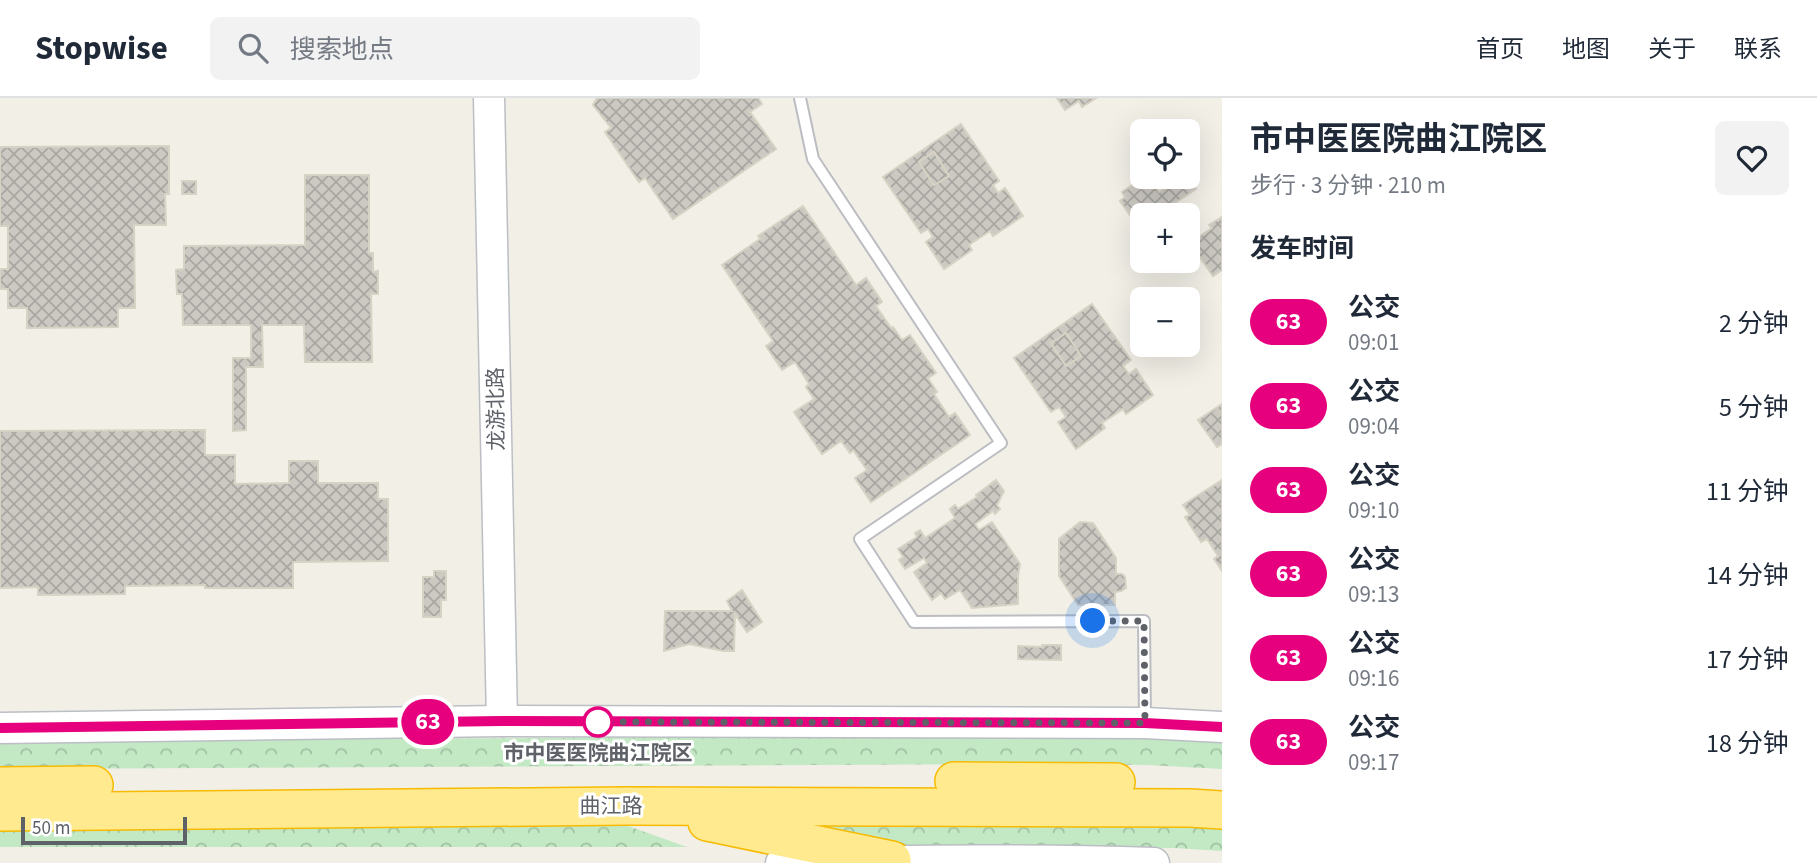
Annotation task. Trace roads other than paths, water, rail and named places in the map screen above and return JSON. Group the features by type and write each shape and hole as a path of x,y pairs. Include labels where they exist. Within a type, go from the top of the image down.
{"highway":[{"name":"曲江路","path":"0,786 1025,781 1222,785"},
{"name":"曲江路","path":"0,812 627,806 1222,810"},
{"path":"627,806 892,860"}],"main road":[{"name":"龙游北路","path":"489,98 502,721"},
{"path":"0,728 502,721 1145,723 1222,727"},
{"path":"781,863 892,860 1154,863"}],"lane":[{"path":"800,98 813,159 1001,443 860,539 914,621 1144,621 1145,723"}],"place":[{"name":"市中医医院曲江院区","path":"598,722"}]}
